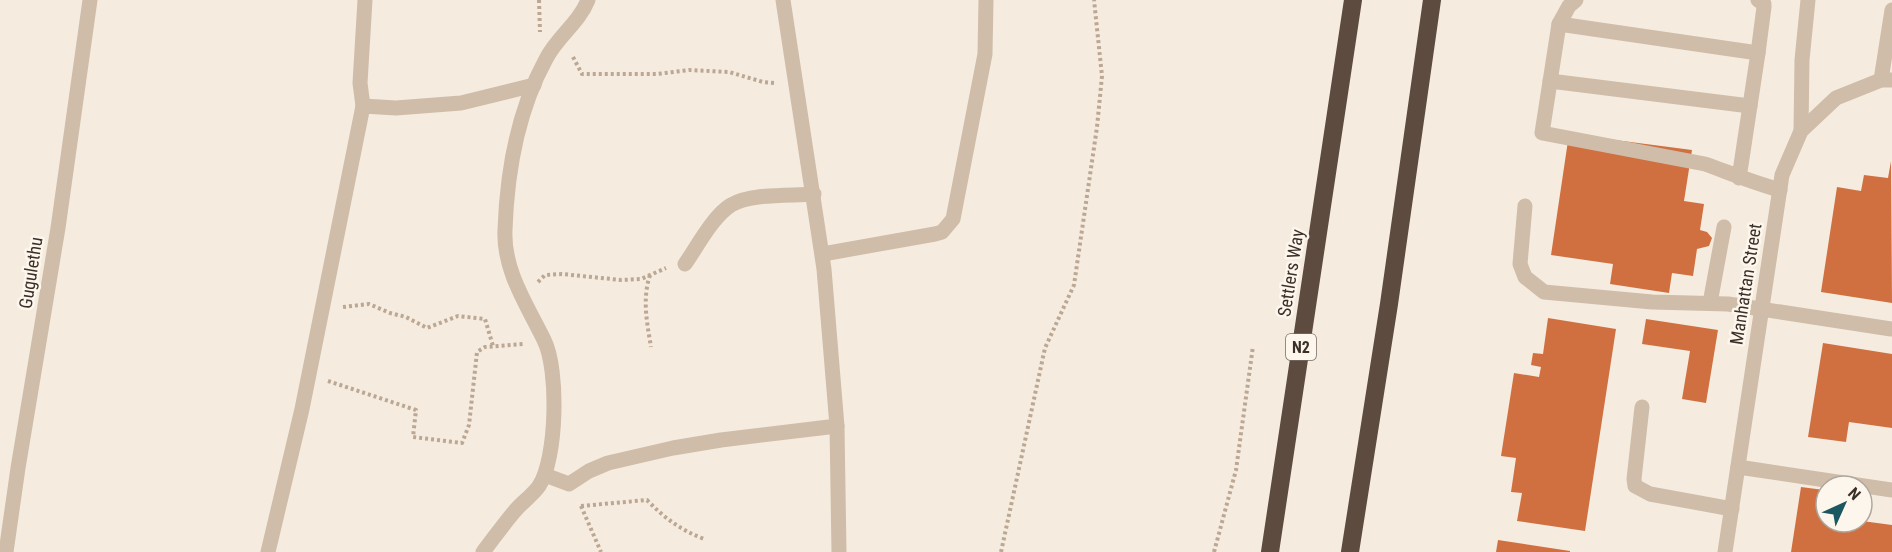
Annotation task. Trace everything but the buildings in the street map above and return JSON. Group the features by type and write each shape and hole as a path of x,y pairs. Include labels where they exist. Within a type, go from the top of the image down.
{"highway":[{"name":"Settlers Way","path":"1270,552 1353,0"},
{"path":"1350,552 1389,304 1432,0"},
{"path":"1389,304 1442,0"}],"street":[{"name":"Gugulethu","path":"6,552 58,228 90,0"},
{"path":"268,552 308,374 363,106 360,83 365,0"},
{"path":"483,552 513,513 538,487 545,475 555,417 552,372 545,342 518,289 506,249 507,194 520,125 534,85 547,56 588,0"},
{"path":"783,0 823,254 837,426 839,552"},
{"path":"823,254 935,234 942,232 953,219 985,54 986,0"},
{"path":"1576,0 1569,6 1559,24 1542,133 1705,164 1739,178 1780,190"},
{"path":"1739,178 1764,7 1764,4 1758,0"},
{"path":"1801,131 1802,60 1808,0"},
{"path":"1887,80 1892,10"},
{"path":"1559,24 1758,53"},
{"name":"Manhattan Street","path":"1725,552 1782,176 1801,131 1836,98 1887,80"},
{"path":"1550,81 1750,106"},
{"path":"363,106 396,108 461,103 534,85"},
{"path":"685,264 715,220 731,205 753,198 814,194"},
{"path":"1525,206 1520,264 1525,277 1544,292 1640,301 1710,303 1762,308 1891,329"},
{"path":"1710,303 1724,227"},
{"path":"1642,407 1635,486 1650,494 1732,509"},
{"path":"545,475 569,484 589,471 608,463 673,448 837,426"},
{"path":"1738,467 1892,490"}],"path":[{"path":"1001,552 1045,348 1074,285 1097,127 1102,76 1094,0"},
{"path":"562,38 582,74 719,71 763,82 797,83"},
{"path":"518,289 536,284 545,275 562,274 621,280 641,279 664,268 685,264"},
{"path":"651,275 646,287 645,305 651,347"},
{"path":"321,309 369,304 390,313 406,316 427,328 458,316 485,319 493,346"},
{"path":"308,374 416,410 412,437 462,443 469,425 477,352 485,346 545,342"},
{"path":"1214,552 1236,470 1253,346"},
{"path":"569,484 601,552"},
{"path":"581,506 647,500 673,524 704,539"}]}
